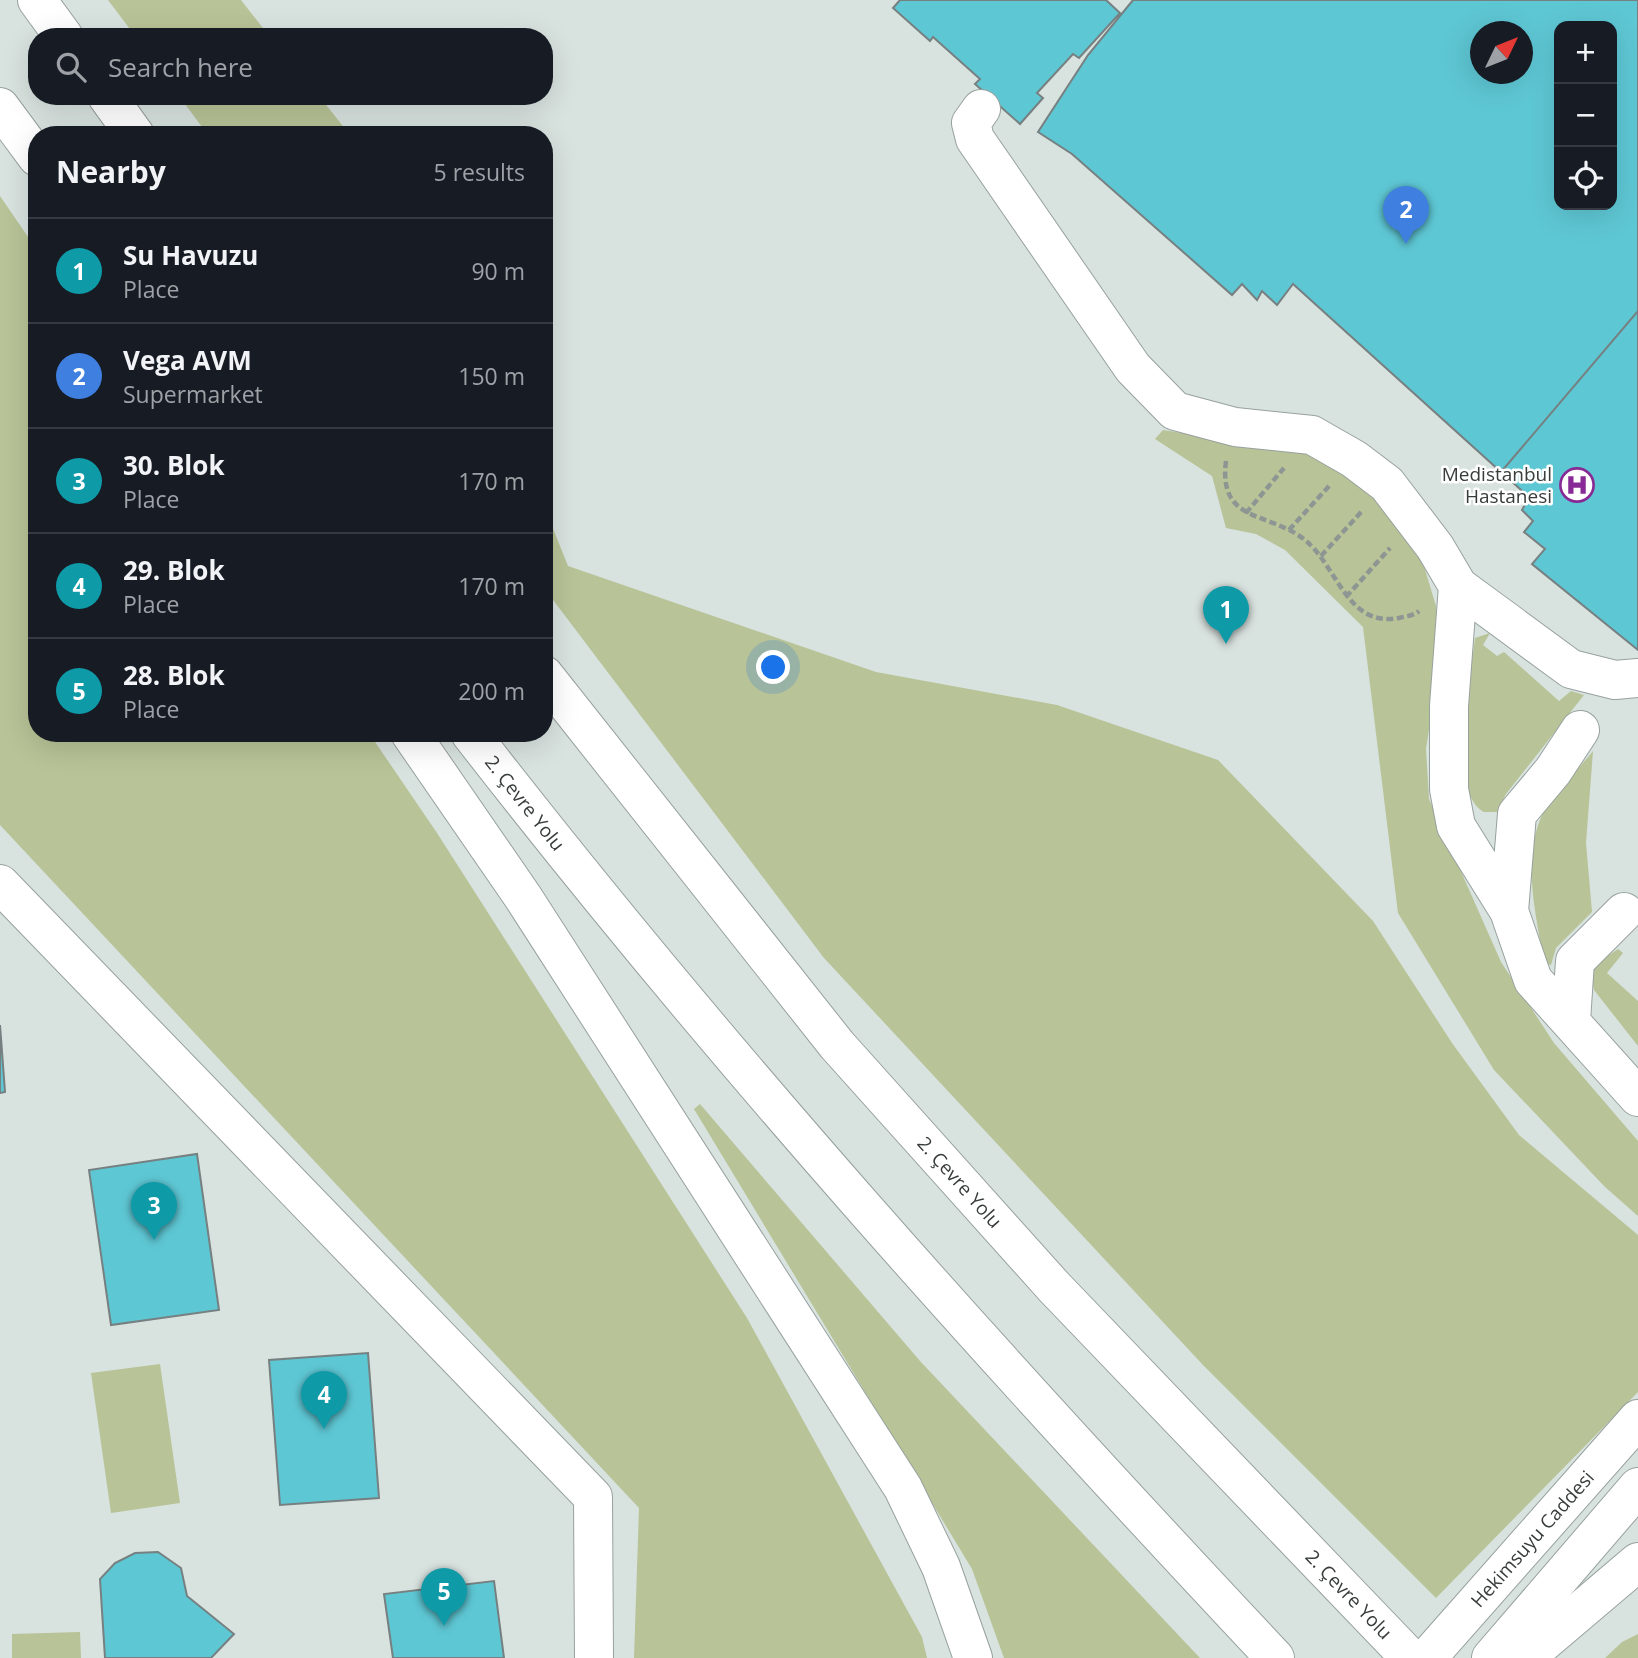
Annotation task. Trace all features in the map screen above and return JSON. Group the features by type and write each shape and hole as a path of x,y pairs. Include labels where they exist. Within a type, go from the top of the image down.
{"main road":[{"path":"37,0 57,28"},
{"path":"113,105 129,126"},
{"path":"0,107 28,145"},
{"path":"981,109 971,123 975,139 1133,368 1175,411 1235,427 1312,435 1354,459 1387,484 1458,586 1571,669 1615,680 1638,678"},
{"path":"1458,586 1451,654 1449,789 1456,826 1509,911 1533,980 1638,1097"},
{"name":"2. Çevre Yolu","path":"553,686 836,1045 1054,1287 1410,1658"},
{"path":"1509,911 1517,814 1553,771 1580,730"},
{"path":"416,742 523,897 903,1488 942,1567 973,1658"},
{"name":"2. Çevre Yolu","path":"477,742 696,1016 895,1245 1275,1658"},
{"path":"0,884 593,1497 594,1658"},
{"path":"1572,1021 1575,961 1624,912"},
{"name":"Hekimsuyu Caddesi","path":"1427,1658 1638,1420"},
{"path":"1491,1658 1638,1487"},
{"path":"1525,1658 1638,1562"}],"path":[{"path":"1235,427 1224,482 1229,497 1246,513 1289,530 1321,556 1346,597 1364,612 1383,621 1414,615 1458,586"},
{"path":"1246,513 1312,435"},
{"path":"1289,530 1354,459"},
{"path":"1321,556 1387,484"},
{"path":"1346,597 1415,521"}],"green space":[{"path":"108,0 241,0 263,28 129,28"},
{"path":"186,105 326,105 343,126 201,126"},
{"path":"0,196 28,237 28,742 375,742 437,833 747,1318 922,1637 927,1658 634,1658 639,1508 0,825"},
{"path":"1163,430 1307,452 1333,463 1380,501 1423,563 1436,606 1438,646 1435,691 1426,749 1429,799 1501,962 1554,1043 1638,1141 1638,1216 1605,1187 1494,1070 1398,913 1363,627 1285,550 1256,534 1226,528 1212,476 1155,439"},
{"path":"553,528 568,566 876,672 1057,705 1218,760 1373,921 1452,1043 1519,1135 1638,1235 1638,1392 1436,1598 1203,1365 824,958 553,600"},
{"path":"1490,633 1483,645 1497,656 1504,652 1559,701 1571,691 1584,695 1506,794 1497,812 1484,812 1473,800 1466,782 1463,758 1466,704 1475,638"},
{"path":"1593,751 1586,843 1592,912 1556,948 1551,965 1544,963 1535,910 1532,855 1535,837 1544,811"},
{"path":"1618,949 1623,953 1607,973 1638,1001 1638,1046 1594,990 1590,968"},
{"path":"700,1104 920,1361 1200,1658 1004,1658 972,1569 694,1109"},
{"path":"160,1364 180,1503 111,1513 91,1373"},
{"path":"80,1632 81,1658 12,1658 12,1634"},
{"path":"1638,1634 1638,1658 1605,1658 1622,1642"}],"building":[{"path":"900,0 1106,0 1120,13 1079,58 1073,54 1037,93 1043,98 1020,124 975,84 980,79 933,37 930,41 893,8"},
{"path":"1133,0 1638,0 1638,311 1501,472 1293,284 1277,305 1262,291 1257,300 1242,284 1232,295 1072,154 1038,132 1088,55"},
{"name":"Medistanbul Hastanesi","path":"1638,311 1638,650 1532,564 1545,549 1524,532 1533,521 1522,510 1529,497 1501,472"},
{"path":"0,1025 5,1092 0,1093"},
{"path":"197,1154 219,1310 111,1325 89,1170"},
{"path":"368,1353 379,1498 280,1505 269,1360"},
{"path":"158,1552 181,1568 187,1596 234,1634 211,1658 105,1658 100,1579 115,1563 135,1553"},
{"path":"494,1581 504,1658 393,1658 384,1594"}],"place":[{"name":"Vega AVM","path":"1406,244"},
{"name":"Medistanbul Hastanesi","path":"1577,485"},
{"name":"Su Havuzu","path":"1226,644"},
{"name":"30. Blok","path":"154,1240"},
{"name":"29. Blok","path":"324,1429"},
{"name":"28. Blok","path":"444,1626"}]}
